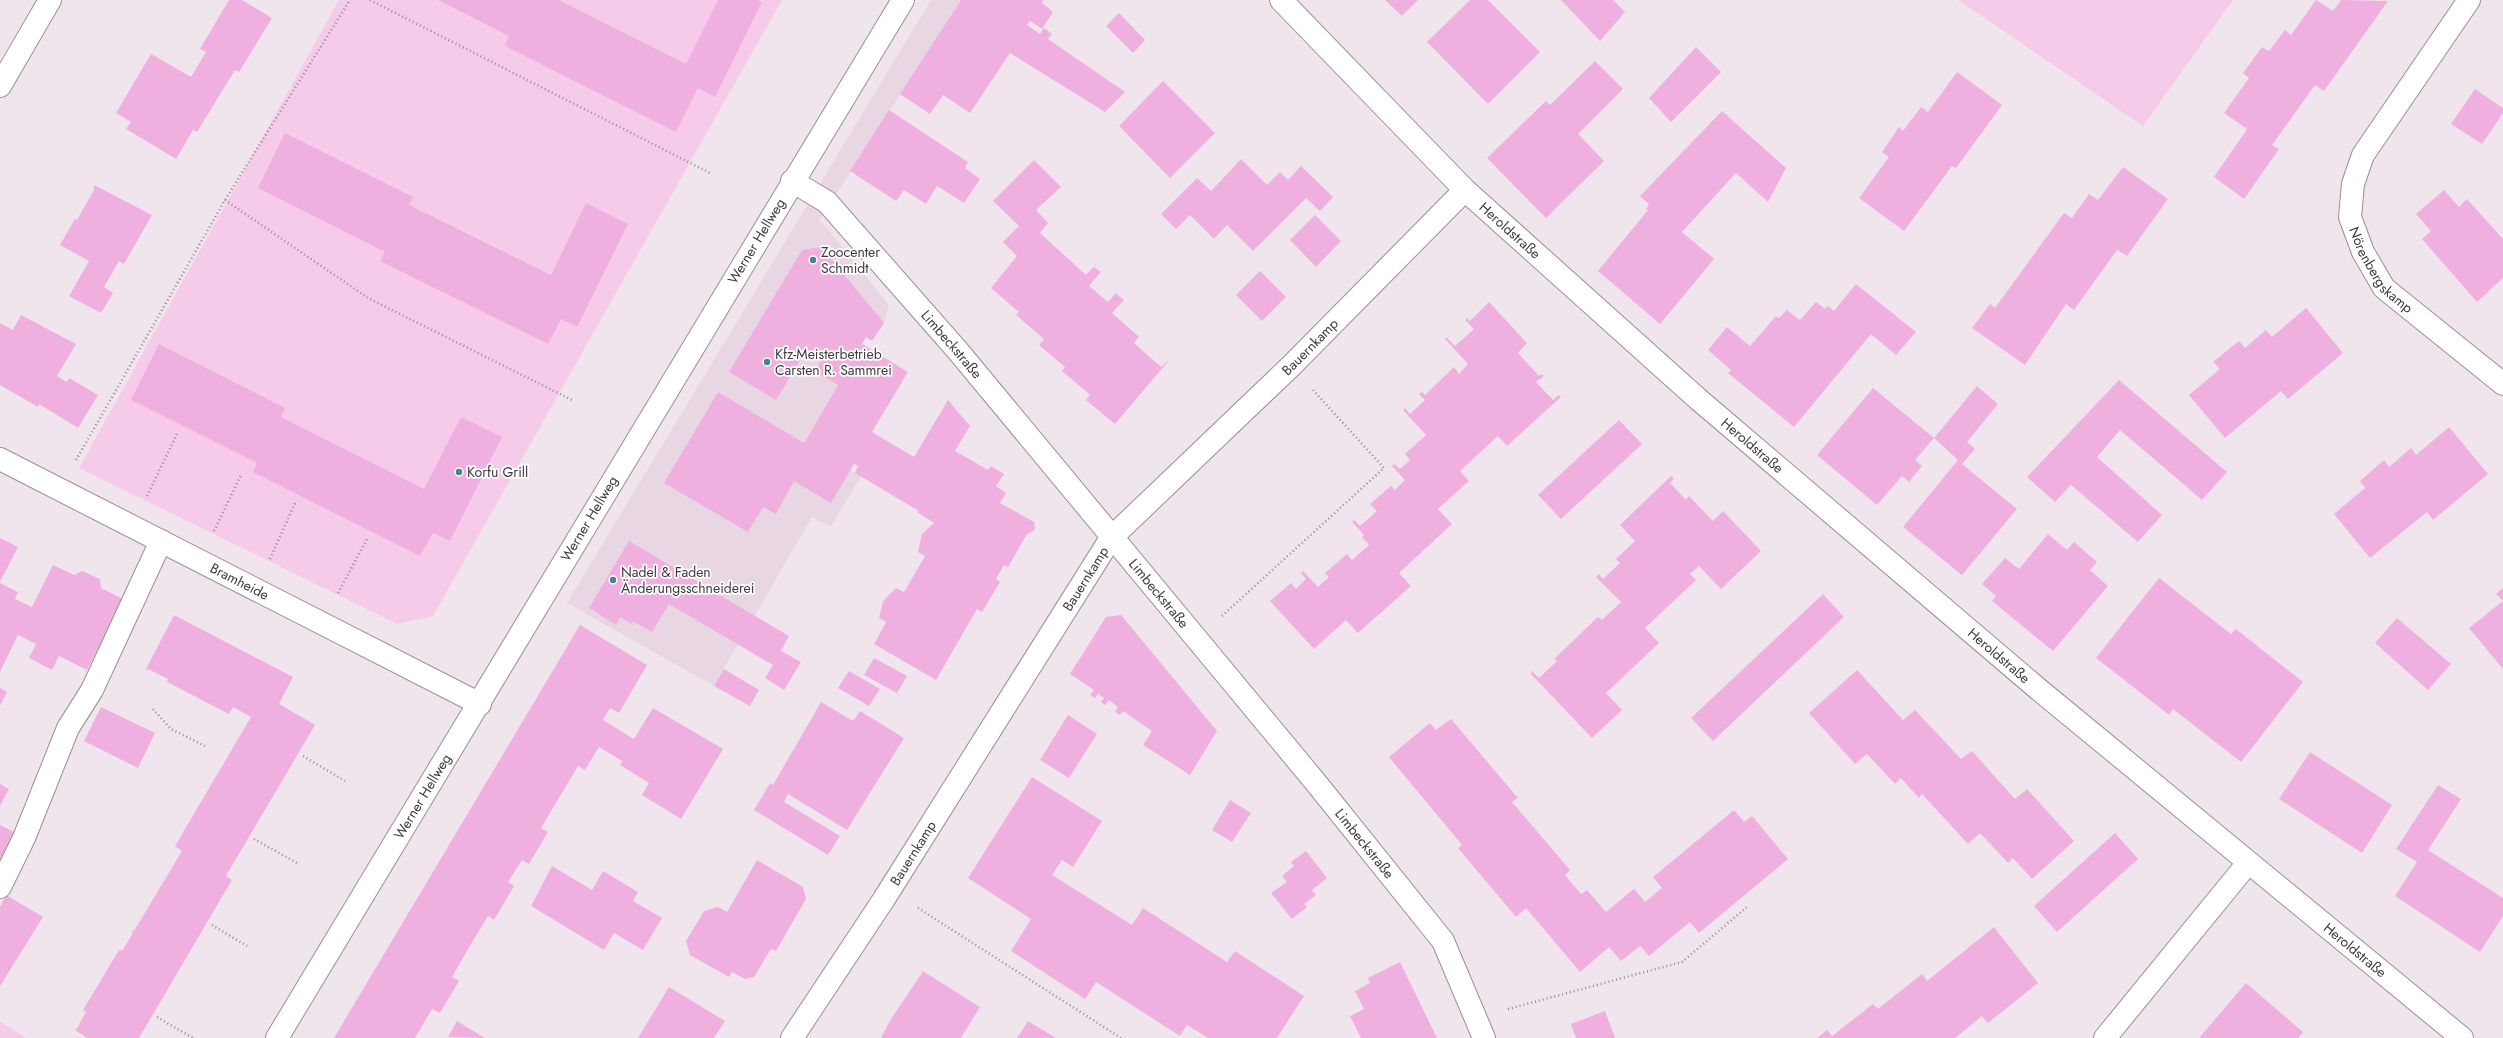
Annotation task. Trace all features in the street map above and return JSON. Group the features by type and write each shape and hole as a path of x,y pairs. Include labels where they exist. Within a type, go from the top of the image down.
{"street":[{"path":"0,86 50,0"},
{"name":"Werner Hellweg","path":"277,1038 480,704 792,181 903,0"},
{"name":"Heroldstraße","path":"1281,0 1465,190 1704,404 2031,683 2462,1038"},
{"name":"Nörenbergskamp","path":"2469,0 2364,155 2354,184 2350,217 2362,252 2384,288 2503,384"},
{"name":"Limbeckstraße","path":"792,181 827,202 958,351 1111,538 1317,784 1443,941 1484,1038"},
{"name":"Bauernkamp","path":"792,1038 889,889 1111,538 1291,366 1465,190"},
{"name":"Bramheide","path":"0,459 480,704"},
{"path":"0,887 24,838 68,728 92,690 161,541"},
{"path":"2106,1038 2248,863"}],"path":[{"path":"59,489 225,200 350,0"},
{"path":"370,0 710,173"},
{"path":"225,200 368,298 574,401"},
{"path":"1197,640 1384,468 1291,366"},
{"path":"132,526 177,434"},
{"path":"200,561 242,475"},
{"path":"256,590 295,503"},
{"path":"322,623 367,539"},
{"path":"153,709 170,729 205,746"},
{"path":"303,756 345,781"},
{"path":"254,839 297,863"},
{"path":"889,889 1121,1038"},
{"path":"1475,1017 1682,962 1747,907"},
{"path":"212,925 247,946"},
{"path":"157,1017 193,1038"}],"shaded area":[{"path":"339,0 782,0 433,616 397,624 79,468"},
{"path":"931,0 961,0 819,221 825,226 889,305 884,323 872,341 866,337 804,442 861,476 831,527 812,517 714,686 567,603"},
{"path":"1958,0 2233,0 2143,126"},
{"path":"0,1021 26,1038 0,1038"}],"building":[{"path":"229,0 242,0 272,18 239,72 235,70 197,132 193,130 176,159 126,129 131,122 116,113 151,54 191,77 206,52 200,49"},
{"path":"438,0 559,0 686,64 718,0 757,0 762,2 715,97 698,88 676,132 505,46 509,36"},
{"path":"961,0 1043,0 1042,3 1053,12 1042,29 1030,21 1027,25 1040,34 1044,28 1052,34 1048,39 1125,92 1105,112 1010,53 970,113 943,95 930,114 900,94"},
{"path":"1385,0 1418,0 1402,16"},
{"path":"1470,0 1488,0 1540,52 1488,104 1427,42"},
{"path":"1561,0 1613,0 1625,12 1600,41"},
{"path":"2316,0 2333,11 2341,0 2388,1 2324,91 2315,85 2272,145 2279,149 2244,199 2214,177 2247,129 2224,113 2249,78 2243,73 2262,47 2269,51 2285,30 2291,35"},
{"path":"1119,13 1145,40 1133,53 1106,26"},
{"path":"1696,47 1721,72 1671,122 1649,98"},
{"path":"1595,61 1623,89 1578,134 1604,161 1546,218 1487,158 1546,101 1550,105"},
{"path":"1957,72 2002,105 1956,168 1952,166 1904,231 1859,198 1889,157 1882,152 1899,127 1903,131 1921,107 1928,112"},
{"path":"1163,81 1215,133 1170,178 1119,126"},
{"path":"2475,89 2503,108 2503,113 2482,144 2451,124"},
{"path":"889,110 968,162 965,168 980,179 964,203 937,186 926,204 904,190 896,201 850,171"},
{"path":"1722,111 1786,168 1768,202 1736,173 1682,232 1714,259 1660,324 1598,271 1648,210 1646,209 1649,204 1640,196"},
{"path":"285,133 413,197 409,205 551,275 586,203 628,224 577,327 561,319 548,344 380,261 385,252 258,188"},
{"path":"1241,159 1267,185 1280,172 1288,180 1301,166 1333,197 1320,211 1306,198 1253,251 1227,225 1214,239 1190,215 1176,229 1161,214 1197,178 1211,191"},
{"path":"1034,160 1061,187 1036,210 1048,223 1040,233 1086,275 1099,261 1094,267 1101,272 1089,286 1108,302 1116,293 1124,300 1112,313 1139,337 1134,343 1161,367 1171,358 1115,424 1086,400 1090,395 1062,371 1065,367 1039,345 1044,339 1016,315 1019,312 991,288 1017,256 1003,242 1019,226 993,201"},
{"path":"2123,167 2168,199 2127,256 2117,250 2074,310 2066,304 2025,365 1972,328 1990,304 1995,308 2064,213 2072,218 2089,194 2098,200"},
{"path":"94,185 152,215 124,264 119,261 104,287 113,293 101,313 69,296 89,261 60,245 75,219 77,220 95,188 93,187"},
{"path":"2444,190 2459,207 2467,199 2503,239 2503,278 2477,302 2422,239 2431,231 2416,214"},
{"path":"1315,215 1341,241 1316,267 1290,240"},
{"path":"821,247 884,323 872,341 866,337 862,344 908,372 872,432 914,457 948,400 970,426 955,451 988,470 991,466 1004,474 996,486 1006,493 1000,503 1034,522 1034,531 1027,534 1008,567 1004,565 996,579 1000,582 982,612 977,609 936,680 874,644 886,622 879,618 883,601 896,588 904,592 925,556 918,552 922,534 934,523 917,512 919,511 855,473 858,466 854,464 831,503 794,481 776,514 763,507 748,532 664,483 718,392 804,443 838,385 815,371 821,361 805,352 776,400 729,372 802,250"},
{"path":"1260,271 1286,297 1262,321 1236,295"},
{"path":"1856,284 1916,332 1896,355 1871,334 1794,427 1728,373 1731,370 1708,350 1727,327 1750,346 1776,316 1779,318 1787,310 1800,320 1816,302 1825,309 1828,306 1834,311"},
{"path":"1489,302 1527,343 1518,353 1539,376 1541,374 1544,376 1536,382 1553,400 1559,395 1561,397 1507,446 1498,436 1460,471 1469,481 1438,509 1452,524 1399,573 1411,586 1358,633 1346,620 1314,649 1270,601 1291,583 1296,589 1306,579 1301,573 1303,571 1318,587 1329,577 1325,573 1347,554 1352,560 1369,545 1362,537 1364,535 1352,522 1354,520 1360,526 1377,511 1370,504 1391,486 1395,490 1405,480 1392,466 1394,464 1400,469 1410,460 1405,454 1426,435 1403,410 1405,408 1410,414 1425,400 1419,394 1422,392 1425,395 1454,367 1459,374 1468,364 1445,339 1446,337 1455,346 1474,329 1465,320 1467,318 1470,321"},
{"path":"2306,308 2343,353 2288,399 2281,391 2225,438 2189,395 2220,369 2213,362 2239,341 2245,348 2266,330 2272,337"},
{"path":"21,315 76,344 57,376 67,382 69,378 98,395 78,428 39,404 38,407 0,385 0,323 13,330"},
{"path":"159,344 285,408 281,417 424,489 461,417 502,437 450,541 433,533 420,556 253,472 257,463 131,400"},
{"path":"2119,380 2227,472 2202,500 2120,430 2097,457 2162,515 2138,542 2071,485 2055,502 2027,477"},
{"path":"1977,386 1998,404 1967,442 1975,449 1962,464 2017,509 1962,575 1903,527 1958,460 1934,438"},
{"path":"1873,388 1934,438 1915,460 1922,466 1909,482 1902,476 1877,505 1817,455"},
{"path":"1619,420 1642,444 1561,519 1538,495"},
{"path":"2449,427 2488,474 2433,520 2427,512 2370,558 2334,514 2365,488 2360,481 2384,460 2389,467 2411,448 2416,455"},
{"path":"1671,476 1674,478 1670,483 1686,500 1689,496 1713,521 1723,511 1761,551 1721,589 1699,566 1690,574 1696,580 1645,628 1659,643 1606,693 1622,710 1592,738 1531,674 1532,671 1539,678 1557,661 1554,659 1598,617 1602,620 1621,602 1596,577 1599,574 1603,579 1620,563 1616,559 1635,541 1620,525"},
{"path":"2048,534 2067,550 2074,542 2097,562 2090,570 2108,586 2053,651 1992,601 1996,596 1982,584 2005,558 2019,569"},
{"path":"0,538 18,547 0,582"},
{"path":"629,541 789,636 781,651 801,662 784,690 765,678 773,665 669,604 652,632 633,621 632,624 620,617 616,625 589,608"},
{"path":"53,565 74,575 82,571 100,579 101,588 123,599 87,670 59,656 52,670 29,658 36,644 18,635 0,672 0,583 18,592 15,599 32,607"},
{"path":"2159,578 2231,634 2236,629 2303,682 2241,762 2173,709 2169,715 2096,658"},
{"path":"2503,588 2503,601 2496,594"},
{"path":"1823,594 1844,617 1713,741 1691,718"},
{"path":"2503,601 2503,669 2469,628"},
{"path":"174,615 293,677 279,704 315,725 226,876 232,880 139,1038 87,1038 72,1028 76,1030 86,1012 83,1010 119,950 122,951 133,933 131,930 134,931 182,851 175,846 251,717 233,707 229,714 167,682 168,679 148,669 145,671"},
{"path":"1121,615 1217,731 1190,775 1143,745 1152,731 1123,711 1120,715 1115,712 1118,707 1109,700 1105,705 1101,702 1104,698 1098,694 1095,698 1090,695 1094,690 1070,674 1106,617"},
{"path":"2397,618 2451,664 2428,690 2375,643"},
{"path":"580,625 647,665 619,713 610,708 603,720 634,739 653,708 723,749 681,819 642,795 649,783 620,765 622,761 599,747 585,770 578,766 541,828 548,832 529,864 522,860 508,882 514,886 494,920 488,916 471,944 452,977 459,981 440,1013 432,1009 415,1038 334,1038"},
{"path":"874,658 907,676 897,693 864,675"},
{"path":"724,669 759,690 750,706 714,686"},
{"path":"1857,670 1903,720 1915,710 1961,759 1972,751 2015,799 2027,789 2074,841 2032,879 2013,858 2008,863 1980,833 1968,844 1922,794 1919,798 1901,778 1895,784 1867,754 1855,764 1809,713"},
{"path":"849,671 880,689 869,706 838,688"},
{"path":"0,688 7,692 0,706"},
{"path":"821,702 853,721 860,711 904,738 847,830 788,794 784,802 840,836 828,855 754,810 770,783 773,785"},
{"path":"101,707 155,733 138,768 84,741"},
{"path":"1068,715 1097,734 1069,778 1040,760"},
{"path":"1451,719 1518,798 1512,802 1570,870 1565,875 1581,894 1587,890 1606,912 1634,889 1645,902 1662,888 1653,877 1734,810 1744,822 1752,816 1788,859 1699,933 1690,922 1649,956 1640,946 1621,961 1609,947 1580,972 1526,908 1516,917 1458,848 1462,845 1389,757 1430,723 1436,730"},
{"path":"2310,752 2392,805 2362,853 2279,799"},
{"path":"1032,777 1102,821 1073,867 1062,860 1052,875 1132,925 1143,908 1227,962 1235,951 1304,996 1277,1038 1208,1038 1187,1025 1180,1036 1096,982 1085,999 1011,951 1031,919 968,878"},
{"path":"0,784 9,789 0,806"},
{"path":"2438,785 2461,799 2428,850 2503,898 2503,916 2480,952 2395,896 2417,862 2396,849"},
{"path":"1230,800 1251,813 1232,842 1212,830"},
{"path":"0,825 16,833 0,865"},
{"path":"2115,833 2138,859 2057,932 2034,906"},
{"path":"1306,851 1327,878 1312,890 1316,895 1304,904 1307,907 1292,919 1271,893 1287,882 1282,876 1294,866 1291,862"},
{"path":"757,860 803,887 806,899 776,951 771,949 754,977 745,979 732,972 729,977 690,955 686,941 704,911 718,907 727,912"},
{"path":"552,866 592,890 603,871 638,892 633,901 662,918 643,950 614,933 604,950 531,906"},
{"path":"6,895 43,917 0,986 0,907"},
{"path":"1994,927 2038,983 1988,1023 1982,1016 1955,1038 1817,1038 1827,1030 1832,1036 1873,1004 1878,1009 1922,974 1927,981"},
{"path":"1400,962 1437,1038 1361,1038 1350,1016 1364,1009 1355,991 1370,983 1368,978"},
{"path":"921,970 980,1007 961,1038 881,1038 891,1019 922,973"},
{"path":"2246,983 2303,1032 2298,1038 2199,1038"},
{"path":"669,987 725,1021 714,1038 638,1038"},
{"path":"1605,1011 1615,1038 1576,1038 1571,1024"},
{"path":"457,1021 485,1038 448,1037"},
{"path":"1028,1021 1056,1038 1017,1038"}],"place":[{"name":"Zoocenter Schmidt","path":"813,260"},
{"name":"Kfz-Meisterbetrieb Carsten R. Sammrei","path":"767,362"},
{"name":"Korfu Grill","path":"459,472"},
{"name":"Nadel & Faden Änderungsschneiderei","path":"613,580"}]}
